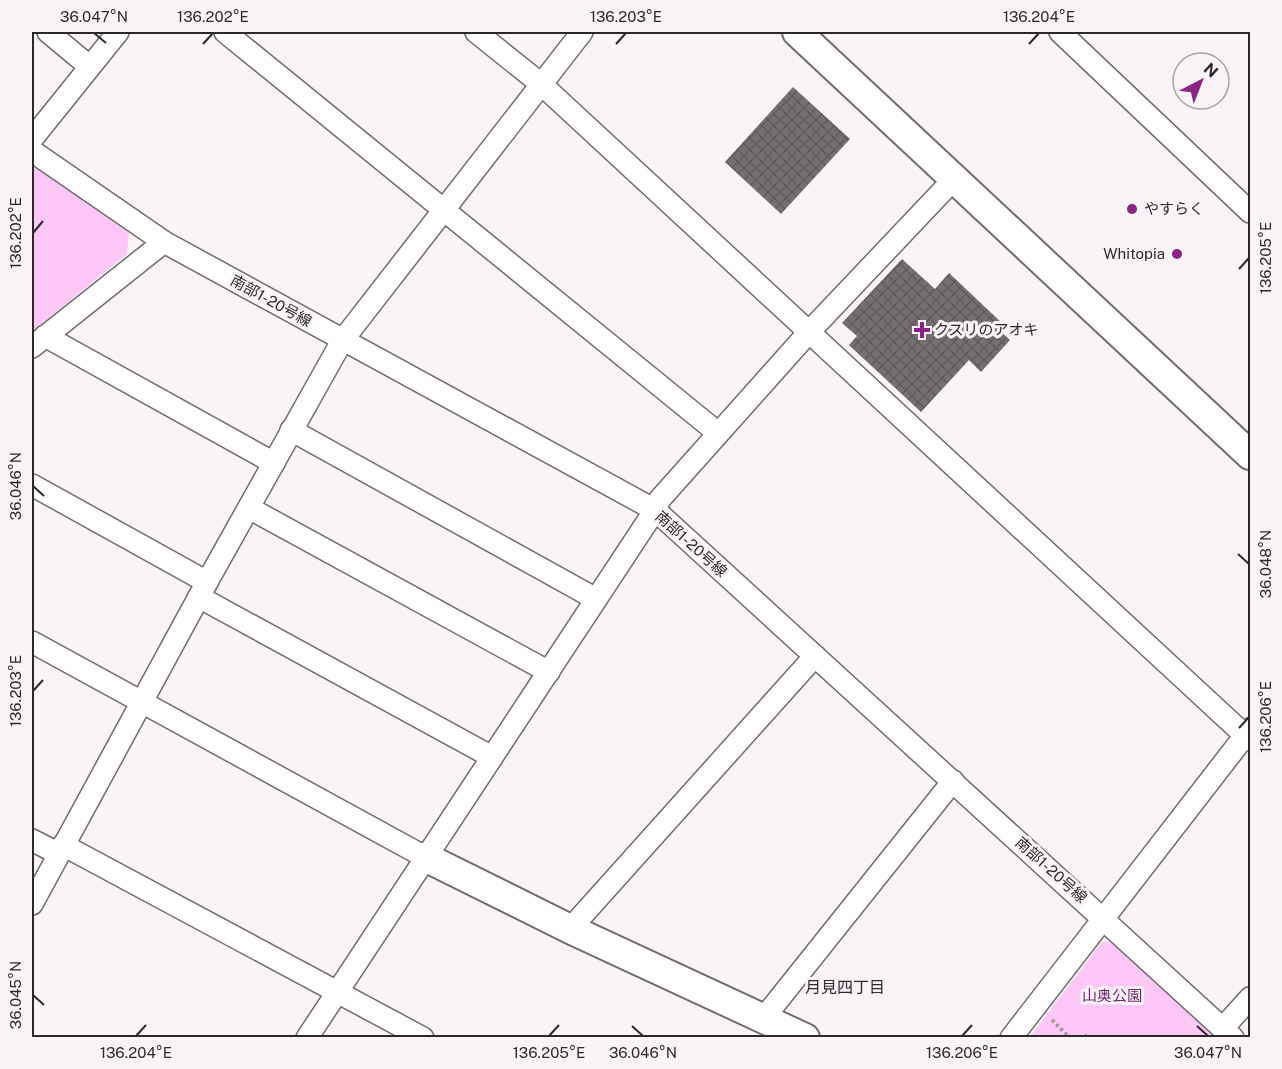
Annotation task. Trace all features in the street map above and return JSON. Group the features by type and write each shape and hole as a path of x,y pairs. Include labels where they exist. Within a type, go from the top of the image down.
{"street":[{"path":"48,32 89,66"},
{"path":"32,139 118,32"},
{"path":"225,32 718,433"},
{"path":"476,32 541,84 1249,735 1011,1038"},
{"path":"32,904 203,589 342,341 443,207 582,32"},
{"path":"797,32 1251,455"},
{"path":"1060,32 1251,212"},
{"name":"南部1-20号線","path":"32,151 164,242 655,510 1105,918 1228,1033"},
{"path":"308,1038 336,992 655,510 660,499 809,332 954,179"},
{"path":"164,242 38,341 274,463"},
{"path":"291,430 596,599"},
{"path":"32,485 203,589 492,757"},
{"path":"249,508 549,672"},
{"path":"32,642 425,857 570,929 805,1038"},
{"path":"570,929 815,656"},
{"path":"763,1019 953,781"},
{"path":"32,840 61,850 423,1038"},
{"path":"1228,1033 1251,998"}],"path":[{"path":"1081,1038 1084,1034 1087,1038"}],"green space":[{"path":"32,162 129,233 127,254 32,331"},
{"name":"山奥公園","path":"1102,942 1114,942 1218,1038 1029,1038"}],"building":[{"path":"793,87 850,139 781,214 725,162"},
{"path":"902,259 935,289 949,273 1004,325 999,330 1010,340 981,372 969,360 921,412 849,345 857,336 842,323"}],"place":[{"name":"やすらく","path":"1132,209"},
{"name":"Whitopia","path":"1177,254"},
{"name":"クスリのアオキ","path":"922,330"}],"district":[{"name":"月見四丁目","path":"845,987"}]}
